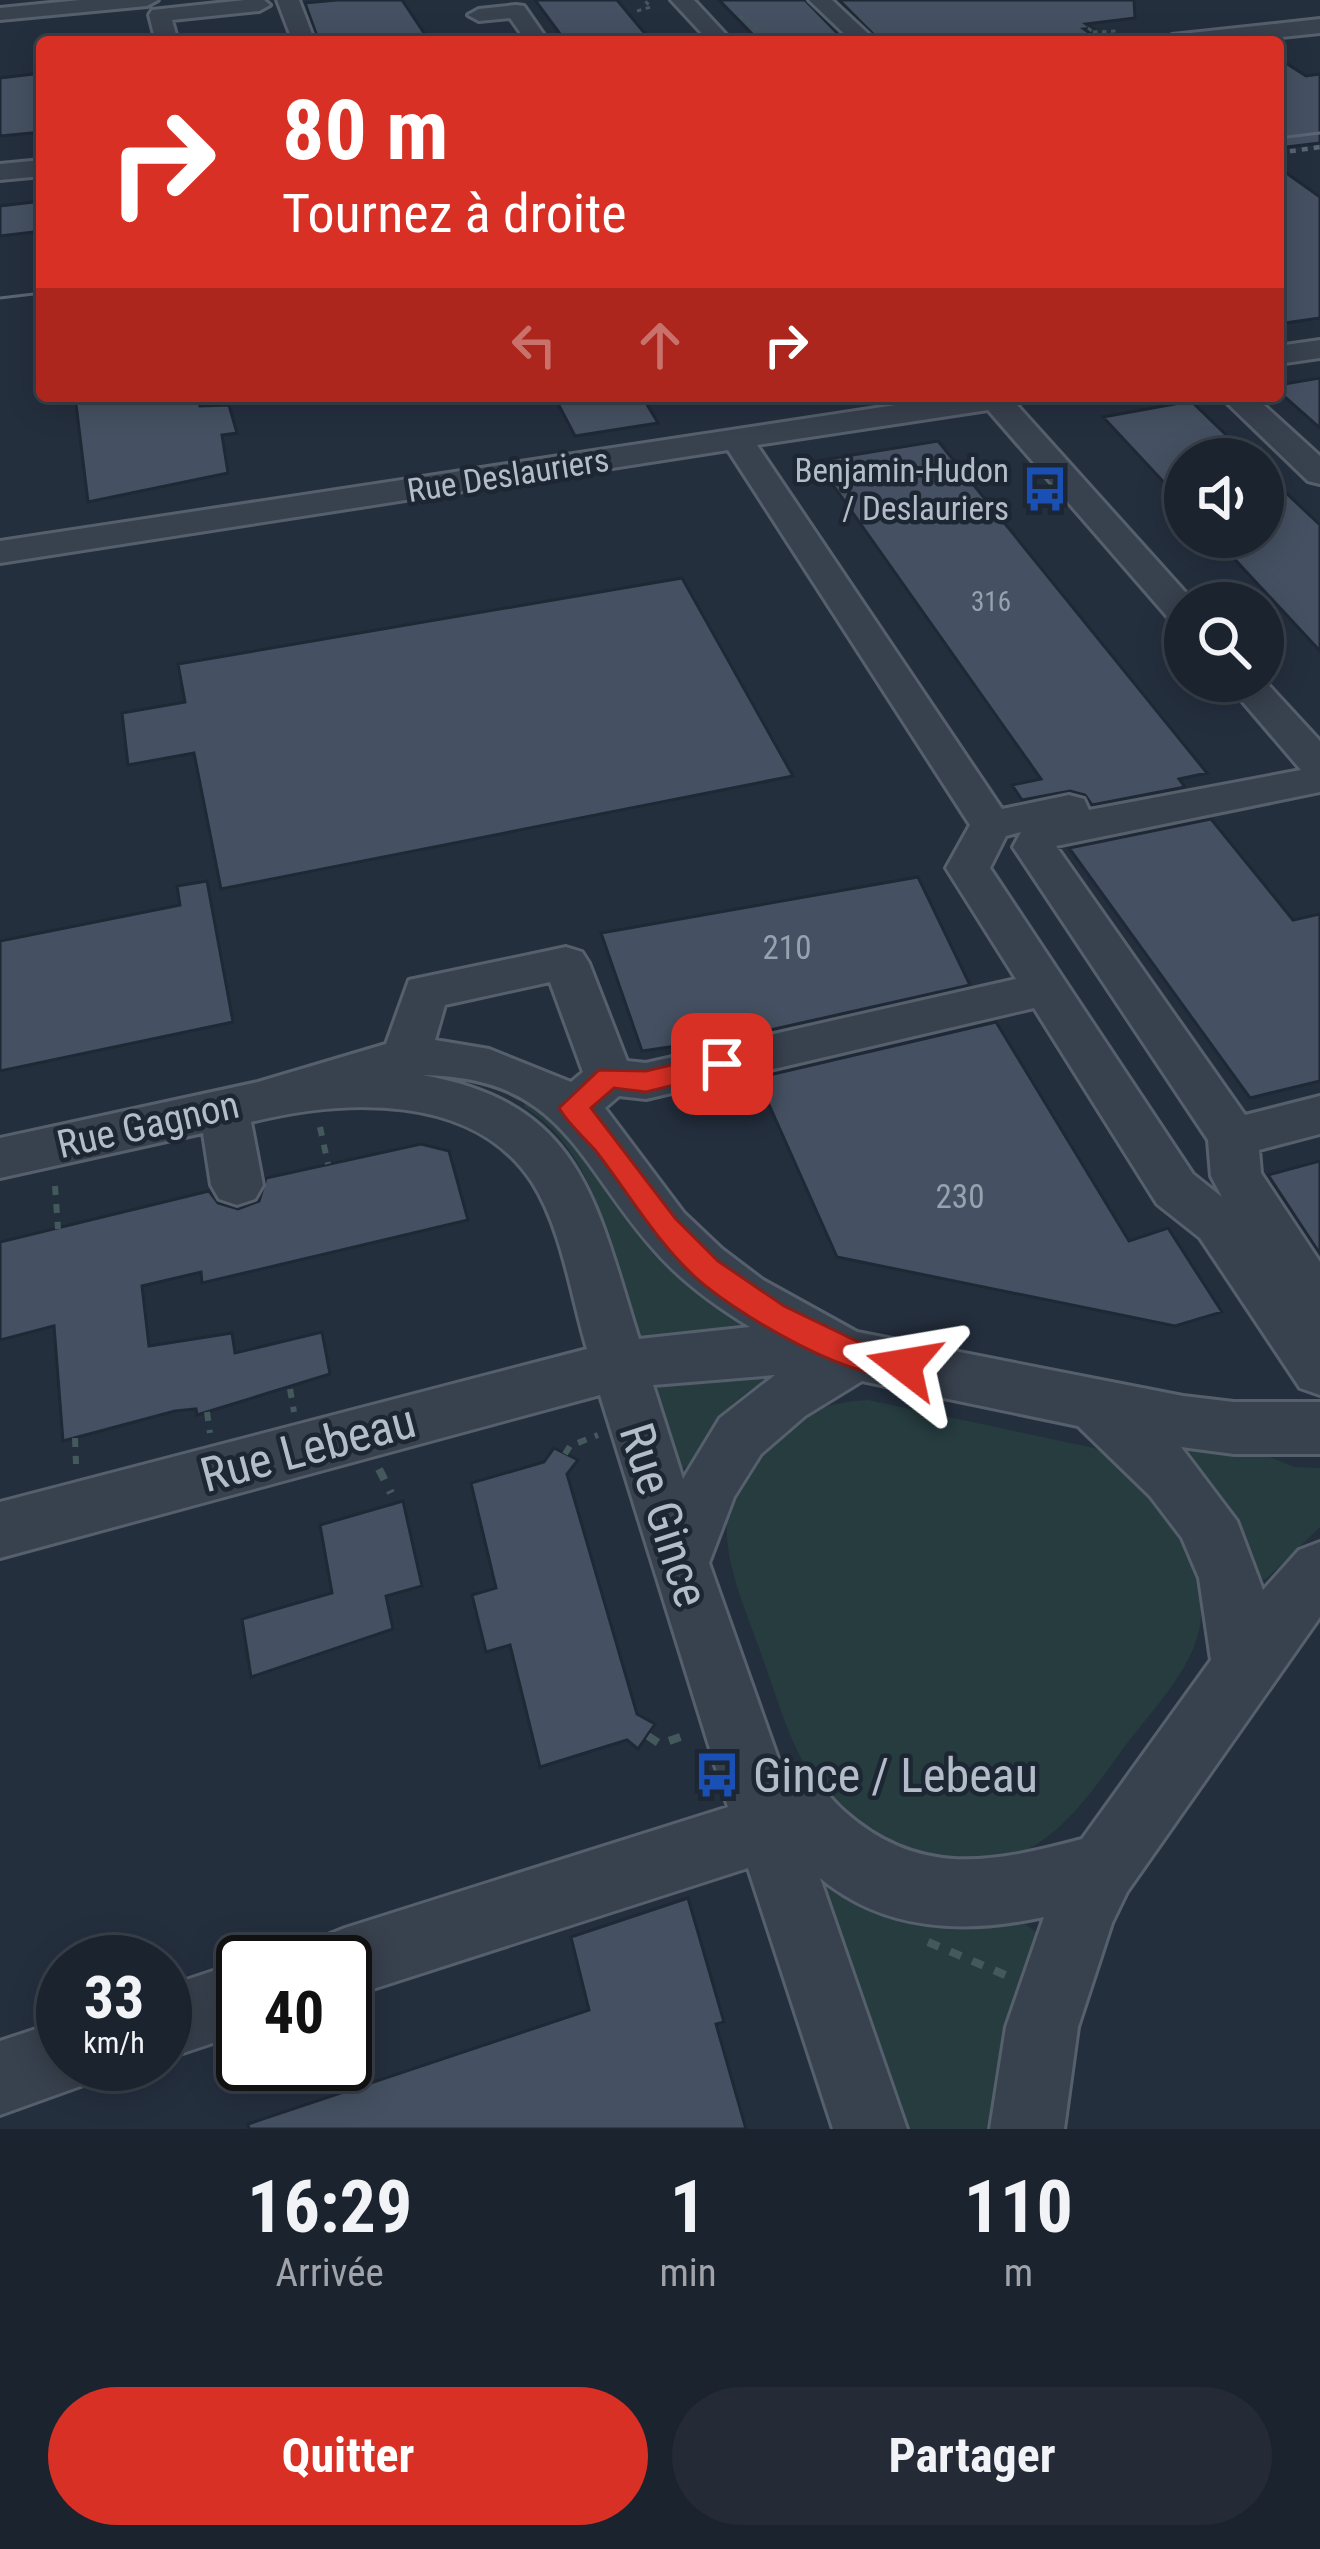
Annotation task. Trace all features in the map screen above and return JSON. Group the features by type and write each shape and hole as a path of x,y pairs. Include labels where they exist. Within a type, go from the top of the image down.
{"street":[{"path":"0,14 147,0"},
{"path":"288,0 302,36"},
{"path":"682,0 716,36"},
{"path":"820,0 859,36"},
{"path":"165,36 160,15 259,5"},
{"path":"474,8 493,35"},
{"path":"474,8 516,11 534,36"},
{"path":"1228,36 1320,26"},
{"path":"0,172 36,168"},
{"path":"1284,354 1320,349"},
{"name":"Rue Deslauriers","path":"0,552 979,402"},
{"path":"1008,402 1164,589"},
{"path":"1242,402 1320,474"},
{"path":"737,439 991,825"},
{"path":"1262,702 1318,765 1052,831 1035,843 1037,856 1233,1137 1236,1176 1320,1308"},
{"path":"991,825 1226,776"},
{"path":"991,825 968,868 1175,1189 1218,1223 1320,1371"},
{"path":"406,1058 425,992 566,963 605,1143 664,1226 707,1270 773,1315 857,1355 1234,1428 1320,1428"},
{"path":"308,1109 406,1058 440,1058 535,1086 591,1092 1046,989"},
{"name":"Rue Gince","path":"308,1109 407,1089 478,1108 524,1135 564,1188 679,1563 720,1736 784,1822 870,2129"},
{"path":"224,1108 237,1185"},
{"name":"Rue Gagnon","path":"0,1158 224,1108 308,1109"},
{"path":"1233,1137 1320,1115"},
{"name":"Rue Lebeau","path":"0,1530 616,1366 763,1350 857,1355"},
{"path":"679,1563 704,1491 737,1435 778,1400 857,1355"},
{"path":"1092,1402 1169,1475 1205,1522 1226,1566 1244,1668"},
{"path":"1028,2129 1045,2016 1068,1939 1103,1868 1276,1622 1320,1571"},
{"path":"372,1954 784,1822 850,1861 919,1892 982,1897 1103,1868"},
{"path":"0,2078 36,2066"}],"path":[{"path":"637,10 650,7 644,0"},
{"path":"740,16 757,30"},
{"path":"1099,36 1091,30 1117,32"},
{"path":"308,1109 328,1165"},
{"path":"56,1186 58,1228"},
{"path":"566,1454 570,1446 610,1431"},
{"path":"75,1438 77,1478"},
{"path":"375,1460 391,1493"},
{"path":"648,1736 659,1744 720,1736"}],"green space":[{"path":"523,1106 568,1137 663,1264 752,1330 636,1341 610,1243 587,1180 570,1151"},
{"path":"781,1375 737,1400 715,1423 688,1466 678,1470 647,1379"},
{"path":"868,1400 1094,1448 1119,1463 1164,1506 1194,1560 1201,1619 1179,1675 1092,1791 1056,1830 1036,1845 987,1864 951,1866 873,1839 852,1826 800,1756 733,1570 727,1517 748,1465 771,1440 805,1416 827,1406"},
{"path":"1183,1446 1265,1455 1294,1467 1320,1468 1320,1527 1266,1579 1259,1580 1180,1450"},
{"path":"817,1880 896,1917 918,1923 965,1928 1025,1924 1040,1935 996,2129 898,2129"}],"building":[{"path":"402,0 426,36 317,36 305,3"},
{"path":"535,0 617,0 647,36 562,36"},
{"path":"719,0 805,0 840,36 754,36"},
{"path":"839,0 1134,0 1135,18 1086,24 1092,28 1084,29 1094,36 875,36"},
{"path":"1284,62 1306,76 1320,74 1320,143 1284,147"},
{"path":"36,74 36,133 0,136 0,78"},
{"path":"1284,171 1320,197 1320,318 1284,323"},
{"path":"36,202 36,232 0,236 0,206"},
{"path":"1320,378 1320,428 1284,396 1284,384"},
{"path":"76,402 229,405 237,433 222,435 228,473 88,502"},
{"path":"557,402 646,402 658,423 575,436"},
{"path":"1192,402 1229,438 1164,438 1164,482 1103,417"},
{"path":"938,441 1207,773 1179,779 1185,787 1092,805 1085,795 1070,791 1022,800 1012,785 1041,779 816,461"},
{"path":"1284,491 1320,525 1320,651 1284,612 1284,582 1256,582 1234,558 1284,558"},
{"path":"682,578 793,776 221,889 194,753 128,765 122,713 185,702 178,664"},
{"path":"1211,819 1293,920 1320,914 1320,1081 1250,1098 1069,848"},
{"path":"918,877 970,985 739,1037 642,1051 601,933"},
{"path":"207,881 233,1022 0,1071 0,941 180,905 177,886"},
{"path":"996,1022 1129,1241 1168,1228 1222,1312 1175,1326 837,1257 757,1078"},
{"path":"421,1144 449,1151 468,1220 202,1283 201,1272 142,1286 149,1346 232,1333 235,1353 322,1332 330,1374 197,1415 196,1409 175,1411 63,1441 54,1326 0,1340 0,1242 209,1191 218,1203 238,1209 259,1201 266,1178"},
{"path":"1320,1161 1320,1254 1268,1175"},
{"path":"554,1448 578,1460 567,1474 637,1714 655,1724 638,1749 627,1740 540,1767 510,1645 486,1652 472,1595 496,1588 471,1483 544,1462"},
{"path":"403,1501 422,1586 386,1596 393,1629 251,1677 242,1619 332,1593 320,1525"},
{"path":"688,1898 724,2022 716,2024 746,2129 249,2129 248,2124 347,2091 372,2091 372,2083 589,2010 571,1937"}],"tram line":[{"path":"1284,137 1320,133"},
{"path":"0,298 36,294"}],"railway":[{"path":"1284,152 1320,147"}],"place":[{"name":"Benjamin-Hudon / Deslauriers","path":"1045,489"},
{"name":"Gince / Lebeau","path":"717,1775"}],"route":[{"path":"722,1064 646,1081 609,1077 573,1108 605,1143 664,1226 707,1270 773,1315 857,1355 904,1365"}]}
